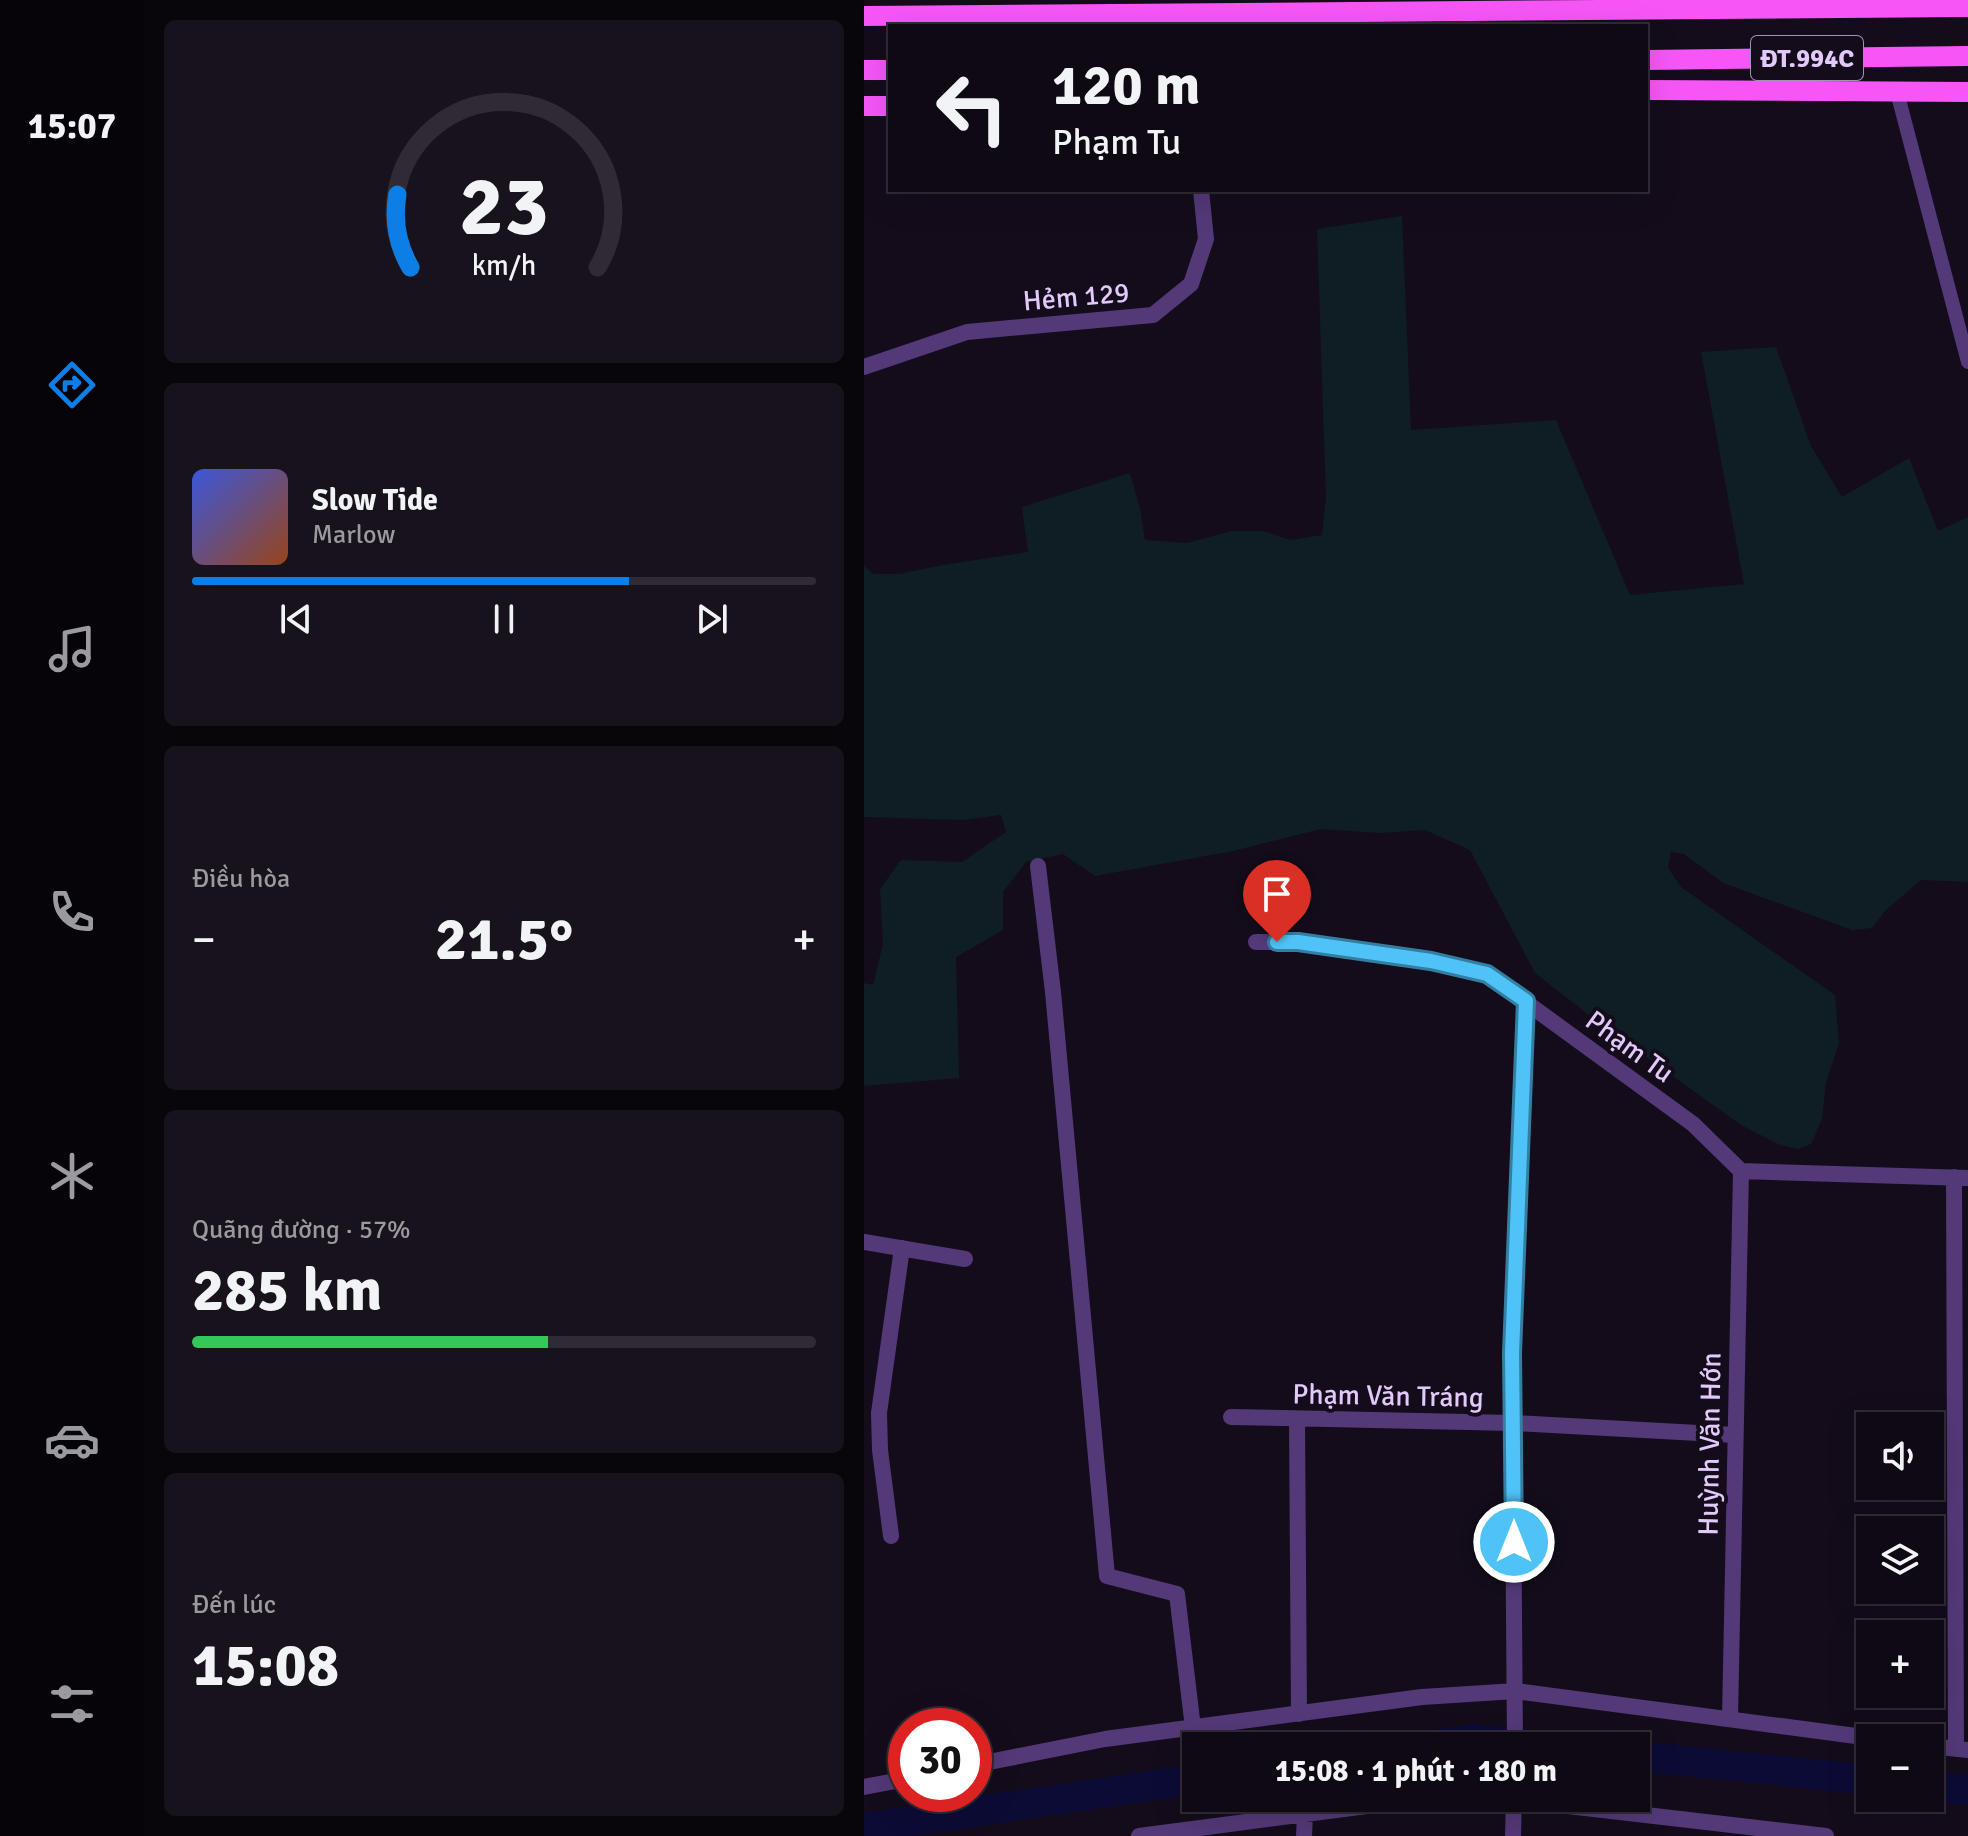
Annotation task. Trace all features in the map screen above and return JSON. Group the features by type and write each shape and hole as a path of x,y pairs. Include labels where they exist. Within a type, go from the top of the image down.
{"main road":[{"name":"ĐT.994C","path":"864,16 1968,7"},
{"name":"ĐT.994C","path":"1648,60 1968,56"},
{"path":"864,70 888,70"},
{"name":"ĐT.994C","path":"1648,90 1968,92"},
{"path":"864,106 888,106"}],"street":[{"name":"Hẻm 129","path":"864,367 967,332 1153,315 1191,284 1206,239 1201,192"},
{"path":"1038,866 1053,992 1107,1576 1177,1594 1193,1728"},
{"name":"Phạm Tu","path":"1256,942 1298,942 1431,961 1487,974 1693,1124 1741,1171"},
{"path":"1515,1732 1512,1353 1526,1001"},
{"path":"1741,1171 1961,1177 1962,1749"},
{"name":"Huỳnh Văn Hớn","path":"1730,1718 1741,1171"},
{"path":"864,1242 965,1259"},
{"path":"891,1536 880,1450 879,1413 902,1248"},
{"name":"Phạm Văn Tráng","path":"1231,1417 1513,1423 1735,1435"},
{"path":"1297,1419 1299,1714"},
{"path":"992,1761 1105,1739 1422,1697 1516,1693 1856,1736"},
{"path":"864,1787 888,1782"},
{"path":"1139,1836 1327,1812"},
{"path":"1510,1812 1513,1836"},
{"path":"1602,1812 1737,1831 1826,1836"},
{"path":"1304,1836 1305,1815"}],"lane":[{"path":"1897,92 1968,362"}],"shaded area":[{"path":"1402,216 1411,430 1556,420 1630,595 1744,584 1701,352 1776,347 1811,446 1842,497 1909,458 1938,531 1968,517 1968,882 1921,880 1885,911 1872,928 1852,930 1723,883 1684,854 1671,852 1668,868 1681,887 1835,995 1839,1043 1826,1083 1822,1119 1811,1144 1798,1149 1780,1145 1741,1125 1535,973 1470,850 1425,830 1381,833 1321,829 1233,851 1095,876 1063,854 1026,862 1003,892 1003,930 956,957 959,1078 864,1086 864,983 873,985 883,944 880,889 901,860 962,862 1006,832 1001,815 963,820 864,817 864,566 873,574 899,574 1028,552 1022,507 1130,473 1145,540 1187,543 1232,531 1263,531 1290,540 1322,535 1326,498 1317,229"}],"waterway":[{"path":"1650,1757 1856,1779"},
{"path":"864,1828 1182,1781"},
{"path":"1944,1787 1968,1790"}],"route":[{"path":"1277,942 1298,942 1431,961 1487,974 1526,1001 1512,1353 1514,1542"}]}
